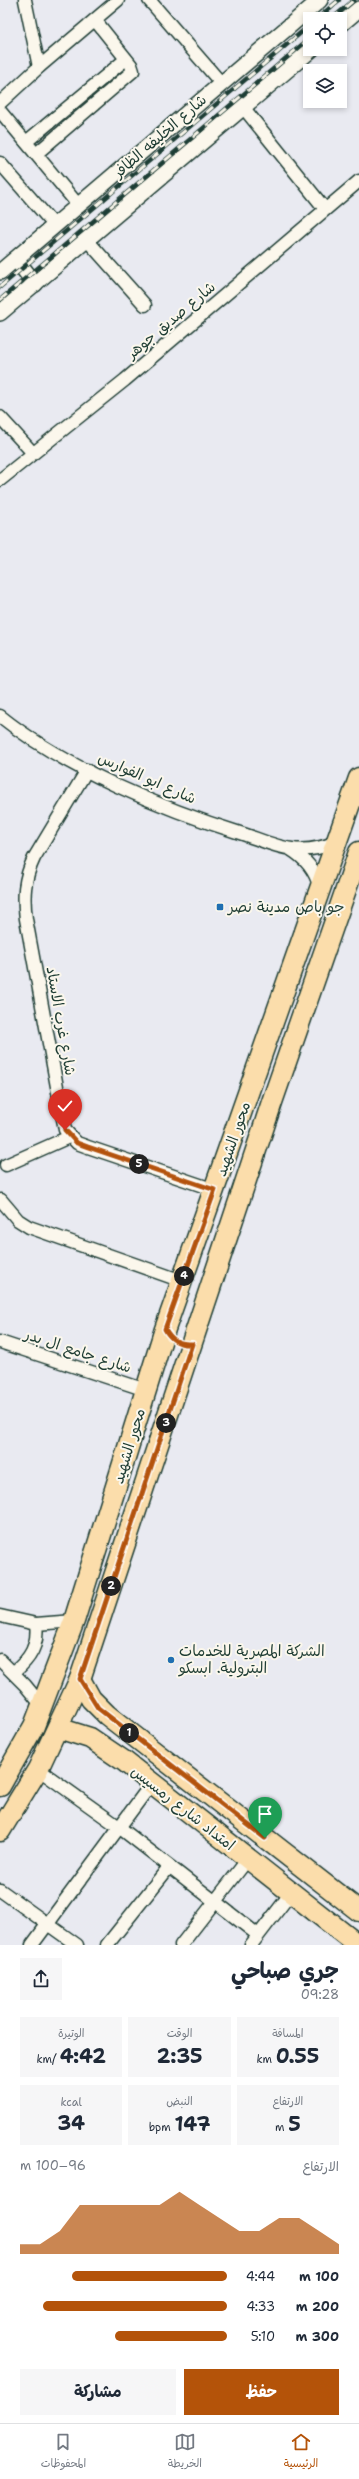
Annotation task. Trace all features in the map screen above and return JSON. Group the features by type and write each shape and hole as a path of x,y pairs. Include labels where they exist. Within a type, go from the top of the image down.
{"main road":[{"name":"محور الشهيد","path":"0,1786 23,1749 43,1707 74,1621 165,1329 359,778"},
{"name":"محور الشهيد","path":"0,1831 38,1769 80,1679 359,852"},
{"path":"165,1329 168,1335 179,1343 192,1344"},
{"path":"153,1366 169,1363 183,1371"},
{"name":"امتداد شارع رمسيس","path":"80,1679 98,1708 359,1911"},
{"name":"امتداد شارع رمسيس","path":"58,1728 90,1738 124,1761 358,1945"},
{"path":"124,1761 140,1742"}],"street":[{"path":"25,0 39,67"},
{"path":"0,104 39,67 118,0"},
{"path":"149,0 221,83"},
{"name":"شارع الخليفه الظافر","path":"0,272 320,0"},
{"path":"347,19 359,9"},
{"path":"36,154 132,74 133,68 95,20"},
{"name":"شارع الخليفه الظافر","path":"0,313 304,56"},
{"path":"26,142 126,59"},
{"path":"243,107 326,209"},
{"path":"0,111 79,206"},
{"path":"0,163 55,226"},
{"name":"شارع صديق جوهر","path":"0,480 125,380 359,181"},
{"path":"87,240 145,305"},
{"path":"16,259 35,284"},
{"path":"0,417 33,454"},
{"name":"شارع ابو الفوارس","path":"0,716 50,751 87,770 175,810 290,849 307,861 317,878 320,888"},
{"name":"شارع غرب الاستاد","path":"69,1136 62,1121 26,919 24,888 27,872 34,858 87,770"},
{"name":"شارع ابو الفوارس","path":"290,849 319,848 336,842"},
{"path":"2,1167 69,1136 88,1147 215,1190"},
{"path":"1,1200 18,1220 29,1227 182,1281"},
{"name":"شارع جامع ال بدر","path":"1,1344 146,1390"},
{"path":"0,1616 36,1624 74,1621"},
{"path":"14,1672 32,1654 37,1639 36,1624"},
{"path":"0,1660 14,1672 43,1707"},
{"path":"38,1769 119,1827 214,1903 258,1935"},
{"path":"32,1945 152,1783"},
{"path":"181,1945 248,1859"},
{"path":"106,1945 170,1867"},
{"path":"0,1890 77,1945"},
{"path":"251,1945 291,1893"}],"railway":[{"path":"325,12 339,0"},
{"path":"340,12 354,0"},
{"path":"0,287 303,31"},
{"path":"0,300 303,44"}],"place":[{"name":"جو باص مدينة نصر","path":"220,907"},
{"name":"الشركة المصرية للخدمات البترولية. ابسكو","path":"171,1660"}],"route":[{"path":"65,1130 77,1143 215,1190 165,1329 173,1340 179,1343 192,1344 80,1679 84,1689 98,1708 123,1729 265,1838"}]}
